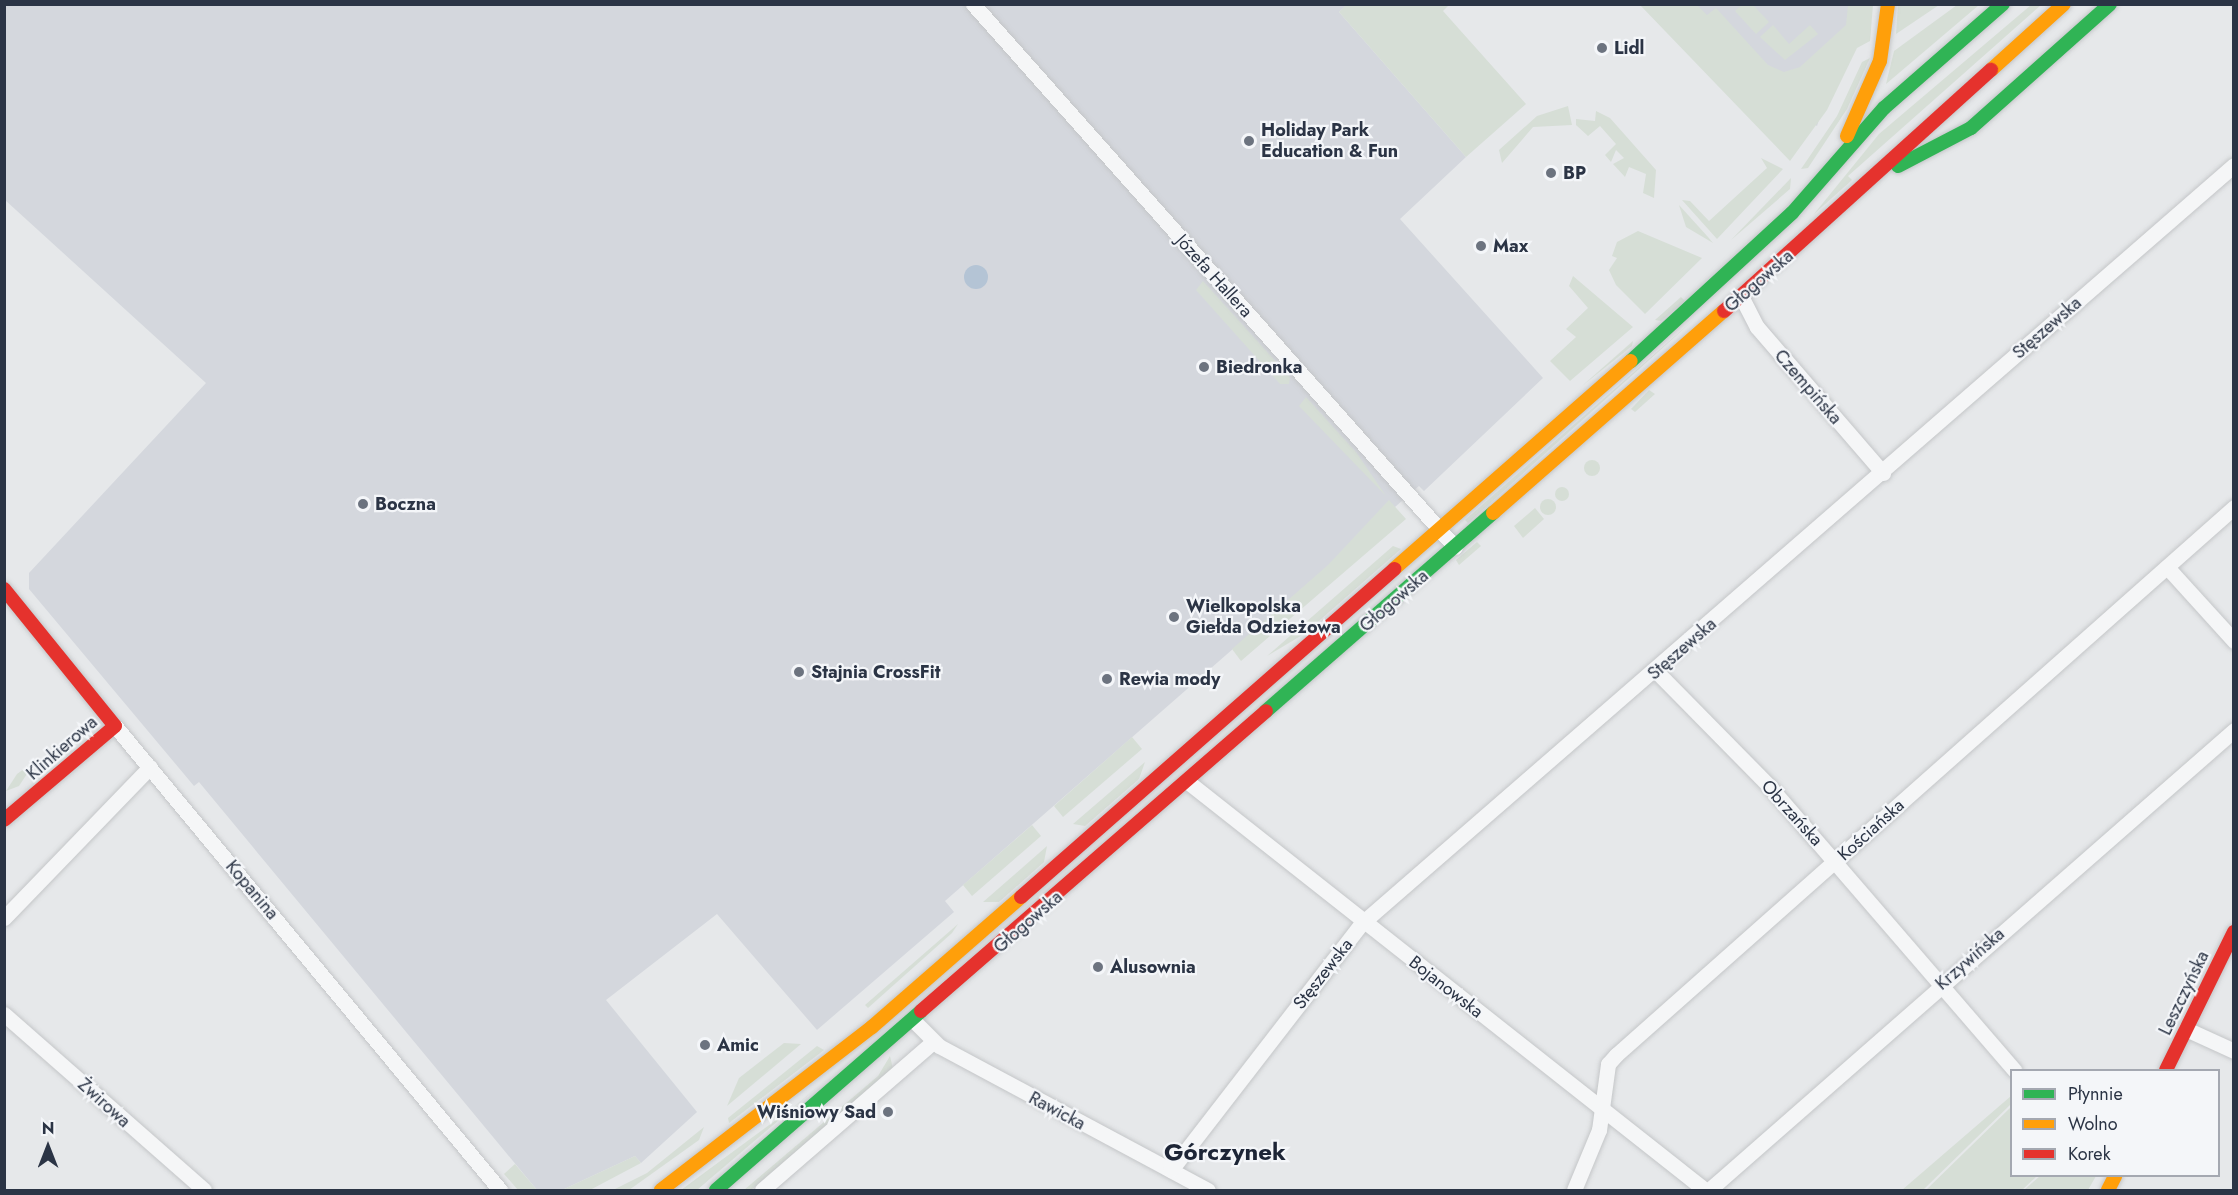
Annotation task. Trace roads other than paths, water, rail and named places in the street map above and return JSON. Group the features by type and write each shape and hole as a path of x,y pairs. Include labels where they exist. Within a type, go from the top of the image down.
{"main road":[{"path":"1827,168 1877,70 1888,4"},
{"name":"Głogowska","path":"661,1191 836,1058 1751,254 1884,108 2003,4"},
{"name":"Głogowska","path":"716,1191 1188,782 1741,296 2064,4"},
{"path":"1877,175 1952,140 2110,4"},
{"name":"Kopanina","path":"4,589 115,726"},
{"name":"Klinkierowa","path":"4,820 115,726"},
{"name":"Leszczyńska","path":"2167,1069 2234,932"},
{"path":"2108,1191 2115,1177"}],"street":[{"name":"Józefa Hallera","path":"973,4 1455,547"},
{"name":"Stęszewska","path":"1171,1170 1362,923 1656,671 2234,165"},
{"name":"Czempińska","path":"1741,296 1757,327 1883,473"},
{"name":"Kościańska","path":"1574,1191 1602,1109 1608,1064 1616,1055 2234,507"},
{"path":"2167,567 2234,640"},
{"name":"Obrzańska","path":"1656,671 1770,787 1938,986 2012,1069"},
{"name":"Kopanina","path":"115,726 500,1191"},
{"name":"Krzywińska","path":"1707,1191 1938,986 2234,730"},
{"path":"4,918 150,767"},
{"name":"Bojanowska","path":"1188,782 1362,923 1707,1191"},
{"name":"Żwirowa","path":"4,1014 204,1191"},
{"name":"Rawicka","path":"914,1021 933,1042 1208,1191"},
{"path":"2186,1029 2234,1051"},
{"path":"762,1191 933,1042"}],"water":[{"path":"976,265 985,268 988,277 985,286 976,289 967,286 964,277 967,268"}],"place":[{"name":"Lidl","path":"1602,48"},
{"name":"Holiday Park Education & Fun","path":"1249,141"},
{"name":"BP","path":"1551,173"},
{"name":"Max","path":"1481,246"},
{"name":"Biedronka","path":"1204,367"},
{"name":"Boczna","path":"363,504"},
{"name":"Wielkopolska Giełda Odzieżowa","path":"1174,617"},
{"name":"Stajnia CrossFit","path":"799,672"},
{"name":"Rewia mody","path":"1107,679"},
{"name":"Alusownia","path":"1098,967"},
{"name":"Amic","path":"705,1045"},
{"name":"Wiśniowy Sad","path":"888,1112"}],"district":[{"name":"Górczynek","path":"1225,1152"}]}
